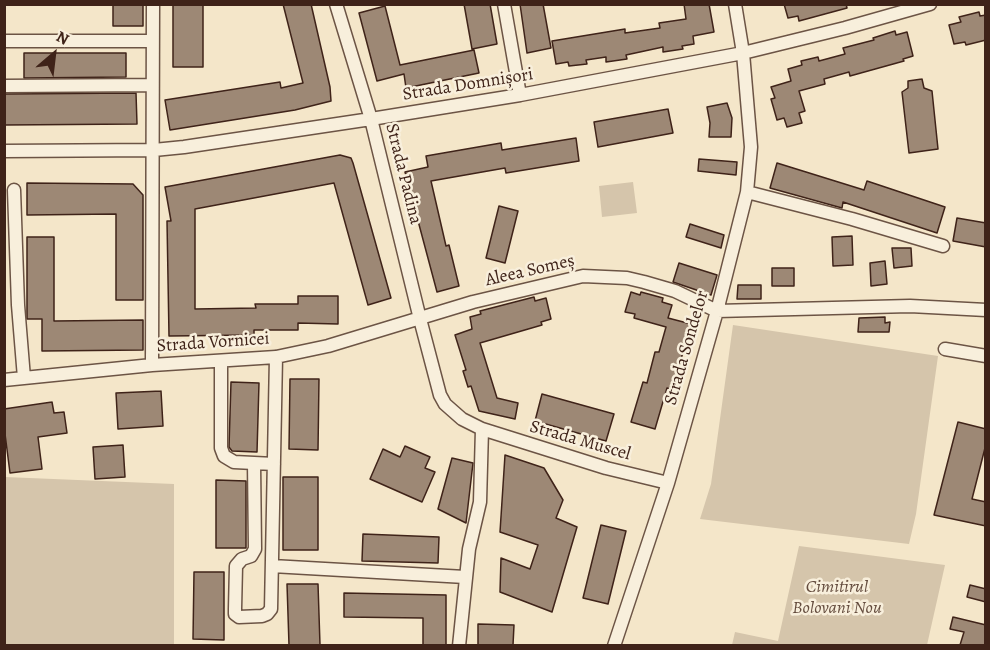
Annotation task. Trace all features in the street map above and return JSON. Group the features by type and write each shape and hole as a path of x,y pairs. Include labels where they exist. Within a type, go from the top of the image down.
{"street":[{"path":"152,365 153,4"},
{"name":"Strada Padina","path":"336,4 371,119 420,319"},
{"path":"504,4 520,95"},
{"name":"Strada Sondelor","path":"614,645 668,483 717,311 747,192 751,147 743,53 735,4"},
{"name":"Strada Domnișori","path":"4,152 154,150 371,119 520,95 743,53 930,4"},
{"path":"4,42 152,40"},
{"path":"4,86 152,86"},
{"path":"14,190 18,305 24,378"},
{"path":"747,192 944,246"},
{"name":"Aleea Someș","path":"420,319 472,302 583,276 627,278 644,282 675,291 717,311"},
{"path":"717,311 910,306 986,310"},
{"name":"Strada Vornicei","path":"4,380 152,365 276,357 420,319"},
{"name":"Strada Muscel","path":"420,319 441,395 445,404 462,419 482,429 573,459 668,483"},
{"path":"945,350 986,356"},
{"path":"276,357 274,464 272,561 271,609 267,615 262,616 239,617 236,614 236,566 242,559 251,556 272,561 465,577"},
{"path":"221,361 220,448 224,456 228,460 274,464"},
{"path":"459,645 469,549 480,502 482,429"},
{"path":"251,556 255,549 254,463"}],"green space":[{"path":"633,182 637,213 602,217 599,186"},
{"path":"733,325 938,356 916,514 909,544 700,519 711,484"},
{"path":"5,477 174,484 174,645 5,645"},
{"name":"Cimitirul Bolovani Nou","path":"799,546 945,565 927,645 732,645 735,632 778,641"}],"building":[{"path":"113,4 143,4 143,26 113,26"},
{"path":"173,4 203,4 203,67 173,67"},
{"path":"283,4 311,4 330,87 331,101 295,110 170,130 165,100 280,82 281,88 303,83"},
{"path":"464,4 490,4 497,44 472,49"},
{"path":"520,4 543,4 551,48 527,53"},
{"path":"684,4 709,4 714,32 693,36 694,44 682,46 683,49 663,52 663,47 626,55 627,59 606,62 606,57 586,60 587,64 569,66 568,62 556,64 552,41 625,29 625,33 660,28 659,23 686,19"},
{"path":"784,4 846,4 847,8 799,21 798,16 788,18"},
{"path":"385,6 400,65 474,50 479,73 406,88 404,74 377,81 359,13"},
{"path":"979,12 980,16 986,15 986,40 966,45 965,42 954,44 949,25 961,22 959,17"},
{"path":"895,31 896,35 907,32 913,56 903,59 904,61 850,76 849,72 824,79 825,84 799,91 805,111 799,113 802,123 787,127 784,118 777,120 771,99 775,98 771,87 791,81 788,69 802,65 801,61 818,57 819,61 845,54 843,48 874,40 873,38"},
{"path":"24,53 126,53 126,77 24,78"},
{"path":"922,79 924,88 932,91 938,149 909,153 902,92 908,88 908,81"},
{"path":"136,93 137,124 4,125 4,94"},
{"path":"727,103 732,118 731,137 709,137 710,123 707,107"},
{"path":"668,109 673,133 598,147 594,122"},
{"path":"576,138 579,161 506,173 505,168 431,181 446,246 449,245 459,286 437,292 405,172 428,167 426,156 501,143 502,150"},
{"path":"340,155 351,158 353,163 391,298 368,305 334,183 195,209 195,309 256,308 255,304 298,304 298,296 338,296 338,324 298,323 298,330 254,330 254,335 169,336 167,221 171,221 165,187"},
{"path":"699,159 737,162 736,175 698,171"},
{"path":"777,163 864,190 867,181 945,207 937,233 843,202 842,208 770,188"},
{"path":"27,183 133,184 143,195 143,300 116,300 116,214 27,215"},
{"path":"499,206 518,211 505,263 486,258"},
{"path":"957,218 986,223 986,247 953,241"},
{"path":"690,224 724,235 721,248 686,237"},
{"path":"852,236 853,265 833,266 832,237"},
{"path":"27,237 54,237 54,321 143,320 143,350 42,351 42,319 27,319"},
{"path":"892,248 911,248 912,266 894,268"},
{"path":"885,261 887,284 871,286 870,263"},
{"path":"679,263 717,275 711,295 673,282"},
{"path":"772,268 794,268 794,286 772,286"},
{"path":"738,285 761,285 761,299 737,299"},
{"path":"631,292 640,295 641,292 663,298 662,302 672,305 668,318 691,324 681,359 685,360 678,386 675,385 673,390 667,388 655,429 631,422 643,382 647,383 655,352 659,352 666,327 634,318 635,314 625,312"},
{"path":"534,297 535,301 546,298 551,319 541,322 542,325 480,343 497,398 518,403 515,419 479,411 471,386 468,387 463,371 466,370 455,335 472,329 470,317 481,314 480,311"},
{"path":"885,317 885,323 890,322 889,332 858,332 859,318"},
{"path":"290,379 319,379 318,450 289,449"},
{"path":"231,382 259,383 257,452 232,451 229,447"},
{"path":"161,391 163,426 118,429 116,393"},
{"path":"542,394 614,414 606,441 535,421"},
{"path":"52,402 54,413 64,412 67,433 38,437 42,469 10,473 4,409"},
{"path":"958,422 986,429 986,444 972,499 986,502 986,526 934,515"},
{"path":"123,445 125,477 95,479 93,447"},
{"path":"405,446 430,457 425,468 435,472 422,502 370,479 383,449 400,457"},
{"path":"505,455 544,468 563,500 556,518 577,527 552,612 500,592 501,558 530,569 538,545 500,532"},
{"path":"452,458 473,463 466,523 438,509"},
{"path":"283,477 318,477 318,550 283,550"},
{"path":"216,480 246,481 246,548 216,548"},
{"path":"601,525 626,531 608,604 583,598"},
{"path":"363,534 439,537 438,563 362,561"},
{"path":"194,572 224,572 224,640 193,639"},
{"path":"287,584 318,584 320,645 289,645"},
{"path":"970,585 986,589 986,602 967,597"},
{"path":"344,593 446,595 446,645 423,645 423,618 344,617"},
{"path":"953,617 986,625 986,645 960,645 964,632 950,629"},
{"path":"478,624 514,625 513,645 478,645"}]}
